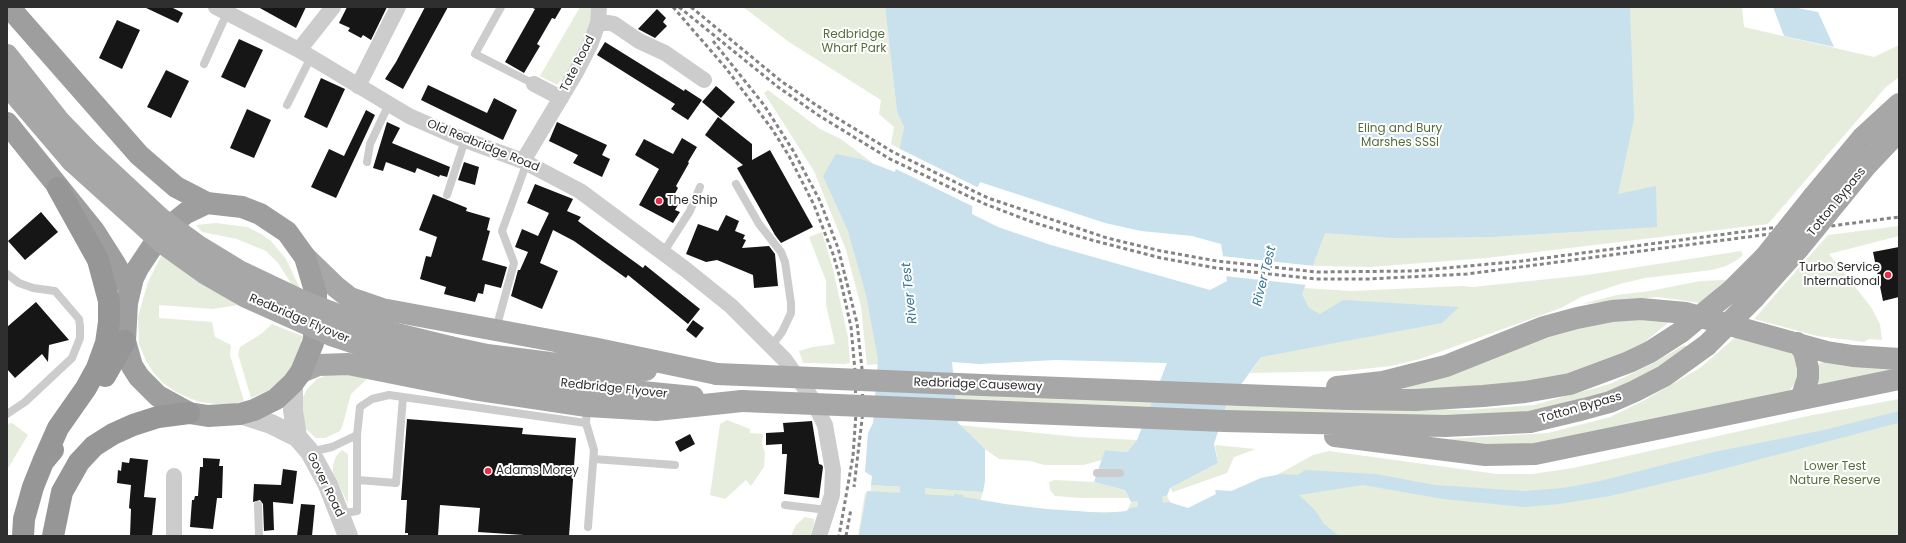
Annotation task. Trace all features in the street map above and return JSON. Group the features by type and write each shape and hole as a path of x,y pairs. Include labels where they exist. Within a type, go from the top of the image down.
{"highway":[{"path":"8,7 139,155 176,187 207,203 242,207 260,214 287,232 305,257 316,294 317,310 313,343 297,377 276,399 265,405 240,414 208,416 189,413 158,417 112,434 94,446 79,462 62,492 53,536"},
{"path":"7,123 94,231 130,290"},
{"path":"22,536 29,499 43,462 58,428 86,388 97,368 104,349 109,322 109,301 98,260 58,188"},
{"path":"189,413 158,396 146,386 132,366 125,341 130,290 138,268 166,229 186,213 207,203"},
{"path":"43,462 97,390 125,341"}],"main road":[{"name":"Redbridge Flyover","path":"7,55 60,122 79,155"},
{"name":"Redbridge Flyover","path":"7,84 79,155 125,188 161,219 198,246 239,271 302,301 448,356 480,372 551,383 742,401"},
{"name":"Totton Bypass","path":"1238,394 1331,399 1415,400 1525,392 1570,384 1603,373 1650,352 1682,332 1732,290 1764,257 1863,137 1899,104"},
{"name":"Totton Bypass","path":"1224,421 1445,426 1530,422 1610,402 1664,376 1707,345 1754,298 1798,249 1865,167 1899,131"},
{"path":"305,257 336,287 350,298 362,303 420,317 593,348 717,374"},
{"path":"1238,394 1354,386 1410,376 1446,366 1544,327 1612,311 1641,309 1686,314 1827,352 1853,356 1899,358"},
{"path":"1797,343 1804,351 1808,368 1808,378 1801,399"},
{"name":"Redbridge Flyover","path":"448,356 487,355 550,363 717,374"},
{"path":"297,377 318,365 348,364 473,389 586,415 656,410 742,401 1143,417 1224,421 1485,455 1535,454 1899,379"},
{"name":"Redbridge Causeway","path":"717,374 1238,394"}],"street":[{"path":"305,53 333,7"},
{"path":"358,86 398,7"},
{"name":"Tate Road","path":"525,161 590,45 598,23 599,7"},
{"name":"Old Redbridge Road","path":"222,10 305,53 409,116 465,140 525,161 580,191 731,306 786,360 811,397 825,425 833,470 832,495 819,536"},
{"path":"598,23 614,24 639,41 665,53 704,80"},
{"name":"Tate Road","path":"534,84 561,98"},
{"path":"297,377 293,410 297,437"},
{"name":"Gover Road","path":"240,414 271,424 297,437 310,452 328,485 348,536"},
{"path":"174,476 174,536"}],"lane":[{"path":"501,7 475,54 534,84"},
{"path":"204,64 222,10"},
{"path":"287,105 305,53"},
{"path":"367,162 370,144 389,104"},
{"path":"447,195 465,140"},
{"path":"496,330 514,263 502,231 525,161"},
{"path":"736,184 759,224 781,252 785,262 791,313 782,332 772,346"},
{"path":"663,253 690,211 700,188"},
{"path":"7,274 19,283 34,288 55,291 79,320 80,338 72,358 24,402 7,414"},
{"path":"340,514 357,512 357,435 360,407 372,399 389,395 586,415 594,450 588,527"},
{"path":"358,480 396,483 403,397"},
{"path":"310,452 332,447 357,435"},
{"path":"594,458 675,465"},
{"path":"1097,473 1120,473"},
{"path":"258,505 259,536"},
{"path":"785,505 827,510"}],"green space":[{"path":"580,7 591,7 590,27 569,71 557,85 540,76"},
{"name":"Redbridge Wharf Park","path":"743,7 885,7 897,112 904,127 900,149 891,144 894,127 879,114 881,100 789,42"},
{"name":"Eling and Bury Marshes SSSI","path":"1106,7 1742,7 1744,27 1874,57 1899,45 1899,77 1885,88 1768,224 1487,258 1371,267 1313,266 1304,288 1351,291 1463,286 1473,287 1587,275 1741,251 1743,255 1726,266 1712,270 1645,278 1620,284 1581,297 1561,308 1420,359 1391,366 1345,371 1250,373 1261,357 1278,313"},
{"path":"768,90 820,129 841,139 875,165 895,173 878,364 867,365 861,307 846,250 814,171 764,93"},
{"path":"216,223 247,227 271,241 286,259 301,291 294,288 278,263 266,251 237,239 202,232 196,225"},
{"path":"1899,226 1899,236 1829,254 1871,307 1880,324 1882,340 1869,339 1864,342 1817,336 1754,319 1828,235"},
{"path":"822,232 833,269 848,337 850,363 845,364 803,363 799,351 813,347 835,344 826,305 826,281 809,237"},
{"path":"161,256 238,305 213,309 159,305 159,318 212,322 215,337 231,345 230,355 244,401 233,404 216,404 200,402 189,398 176,392 163,383 146,361 139,344 138,317 148,282"},
{"path":"1726,280 1700,303 1658,297 1582,304 1617,295 1650,291 1700,281"},
{"path":"1674,318 1646,341 1647,349 1534,384 1399,392 1402,387 1523,343 1598,320"},
{"path":"272,324 302,336 300,349 293,365 284,377 269,390 251,398 238,354 240,347 261,334"},
{"path":"1738,335 1782,348 1794,356 1799,370 1795,383 1787,394 1510,450 1447,439 1548,433 1610,417 1643,401 1700,368"},
{"path":"1684,345 1692,349 1601,399 1500,418 1224,415 1227,404 1467,410 1534,405 1610,384 1652,364"},
{"path":"1824,362 1895,369 1816,391 1818,366 1820,363"},
{"path":"330,374 345,374 367,379 351,394 340,431 325,438 316,438 305,428 302,399 307,389 317,379"},
{"path":"955,394 1153,400 1149,409 956,403"},
{"name":"Lower Test Nature Reserve","path":"1899,399 1899,536 858,536 865,493 871,492 871,485 983,492 980,501 1053,512 1127,512 1131,502 1167,496 1172,505 1189,509 1261,478 1275,476 1313,455 1329,451 1497,474 1532,474 1573,468 1808,416"},
{"path":"727,420 750,429 750,433 763,434 762,444 765,453 764,467 751,486 746,480 725,499 710,495 720,424"},
{"path":"12,423 28,435 7,470 7,424"},
{"path":"959,425 1078,437 1137,440 1127,452 1105,450 1102,460 1084,465 1044,465 1030,461 999,459 985,449"},
{"path":"1215,445 1256,449 1234,457 1227,473 1173,492 1170,488 1218,463"},
{"path":"342,450 348,454 348,504 333,473 333,466 336,456"},
{"path":"1055,480 1094,482 1125,490 1129,498 1081,498 1055,496 1050,490 1049,482"},
{"path":"805,517 814,519 810,536 791,536 796,525"}],"water":[{"path":"885,7 1630,7 1634,119 1618,194 1656,186 1657,227 1490,237 1395,238 1325,233 1302,294 1309,308 1320,314 1343,300 1459,307 1442,323 1261,357 1227,404 1214,444 1218,463 1170,488 1167,496 1131,502 1125,490 1094,482 1105,450 1127,452 1137,440 1167,363 1056,360 979,364 952,362 958,423 985,449 985,481 983,492 871,485 872,476 865,472 868,433 873,423 878,359 866,295 848,231 823,176 836,154 861,159 895,172 904,127 897,112","holes":["980,182 1105,223 1141,231 1192,236 1221,244 1227,281 1210,290 1051,245 998,227 972,214 973,198"]},
{"path":"1773,7 1793,7 1818,12 1834,47 1784,36"},
{"path":"1899,411 1899,423 1715,471 1610,496 1559,504 1524,507 1443,499 1363,485 1299,495 1315,510 1324,524 1339,536 859,536 867,491 954,496 954,494 1005,504 1047,509 1105,513 1126,511 1130,508 1169,502 1188,508 1216,494 1215,490 1232,491 1261,478 1281,474 1298,475 1305,470 1376,474 1435,485 1524,491 1563,488 1600,481 1714,452 1824,430"}],"pier":[{"path":"898,148 979,188 975,198 974,207 894,168"},
{"path":"1221,256 1315,266 1307,285 1224,276"}],"building":[{"path":"144,7 171,7 183,13 178,23"},
{"path":"258,7 306,7 296,28"},
{"path":"347,7 387,7 371,40 363,35 361,38 348,31 350,28 339,23"},
{"path":"425,7 448,7 403,89 385,79 396,62"},
{"path":"530,7 562,7 555,19 552,18 537,44 540,46 524,73 505,62 535,9"},
{"path":"657,9 666,18 663,22 667,26 655,38 638,29"},
{"path":"117,20 140,30 122,69 99,58"},
{"path":"239,39 263,50 245,88 221,77"},
{"path":"605,42 684,91 685,89 702,100 688,120 671,109 675,104 597,55"},
{"path":"166,70 189,81 171,118 147,107"},
{"path":"321,78 345,89 327,128 304,117"},
{"path":"428,85 487,113 494,98 517,110 503,140 421,100"},
{"path":"716,86 735,102 721,118 702,102"},
{"path":"247,109 271,120 254,158 230,148"},
{"path":"366,110 375,115 336,198 311,187 329,149 344,156"},
{"path":"718,117 752,144 752,160 770,150 813,227 781,243 737,168 743,165 705,135"},
{"path":"387,122 400,128 392,143 450,167 447,177 440,175 439,177 417,168 415,173 386,162 383,171 373,168"},
{"path":"557,122 607,145 602,155 610,159 602,177 573,163 578,155 549,141"},
{"path":"682,138 697,147 676,186 678,188 672,199 679,203 675,210 680,212 673,223 639,205 659,169 635,155 644,139 673,154"},
{"path":"464,162 479,167 475,185 458,180"},
{"path":"535,184 573,199 567,211 581,217 578,221 643,268 645,265 700,309 688,324 628,275 626,278 574,241 553,230 540,263 558,271 542,309 511,296 518,270 520,270 528,252 515,247 522,229 538,236 549,213 527,203"},
{"path":"433,194 467,208 466,211 490,218 487,230 490,231 482,260 507,267 501,288 485,284 483,294 478,293 475,302 444,294 446,287 420,279 426,256 431,257 437,237 419,230"},
{"path":"41,212 58,232 25,260 8,241"},
{"path":"726,215 739,221 735,231 745,235 743,239 746,240 742,248 769,246 775,254 778,286 754,288 753,275 717,260 706,262 686,254 698,224 718,231"},
{"name":"Turbo Service International","path":"1899,247 1899,297 1883,301 1873,252"},
{"path":"36,302 69,340 49,345 48,362 42,354 15,378 7,369 7,327"},
{"path":"693,320 704,328 696,338 686,330"},
{"name":"Adams Morey","path":"407,419 523,428 522,434 576,438 569,536 539,536 478,532 480,508 440,505 438,536 408,536 408,533 405,533 407,500 401,500"},
{"path":"812,421 819,464 823,467 819,498 784,494 787,454 782,454 782,444 766,445 766,433 784,432 783,423"},
{"path":"690,434 695,444 680,452 675,442"},
{"path":"130,458 148,460 144,497 156,498 152,536 130,536 131,509 129,508 131,485 117,483 118,470 121,471 122,462 129,463"},
{"path":"203,458 220,459 219,466 223,466 222,498 217,498 213,529 190,527 192,500 194,500 195,496 198,496 200,467 203,467"},
{"path":"283,469 297,471 293,504 273,502 274,530 264,531 263,504 260,500 253,502 254,484 281,485"},
{"path":"301,504 315,505 312,536 297,536"}],"waterway":[{"name":"River Test","path":"905,536 913,488 913,454"},
{"name":"River Test","path":"1152,468 1147,471 1152,519 1211,536"}],"railway":[{"path":"673,7 725,67 772,129 789,156 814,205 833,254 851,327 855,371 856,413 853,456 839,536"},
{"path":"679,7 778,87 818,115 890,159 985,204 1035,223 1095,241 1161,258 1216,268 1316,279 1368,279 1467,274 1899,217"},
{"path":"691,7 781,81 822,109 893,152 988,198 1107,238 1161,251 1217,261 1317,272 1414,271 1522,261 1816,222"},
{"path":"713,41 764,105 794,152 820,201 838,248 857,323 862,369 863,411 854,487"},
{"path":"846,536 851,509"}],"place":[{"name":"The Ship","path":"659,201"},
{"name":"Turbo Service International","path":"1888,275"},
{"name":"Adams Morey","path":"488,471"}]}
